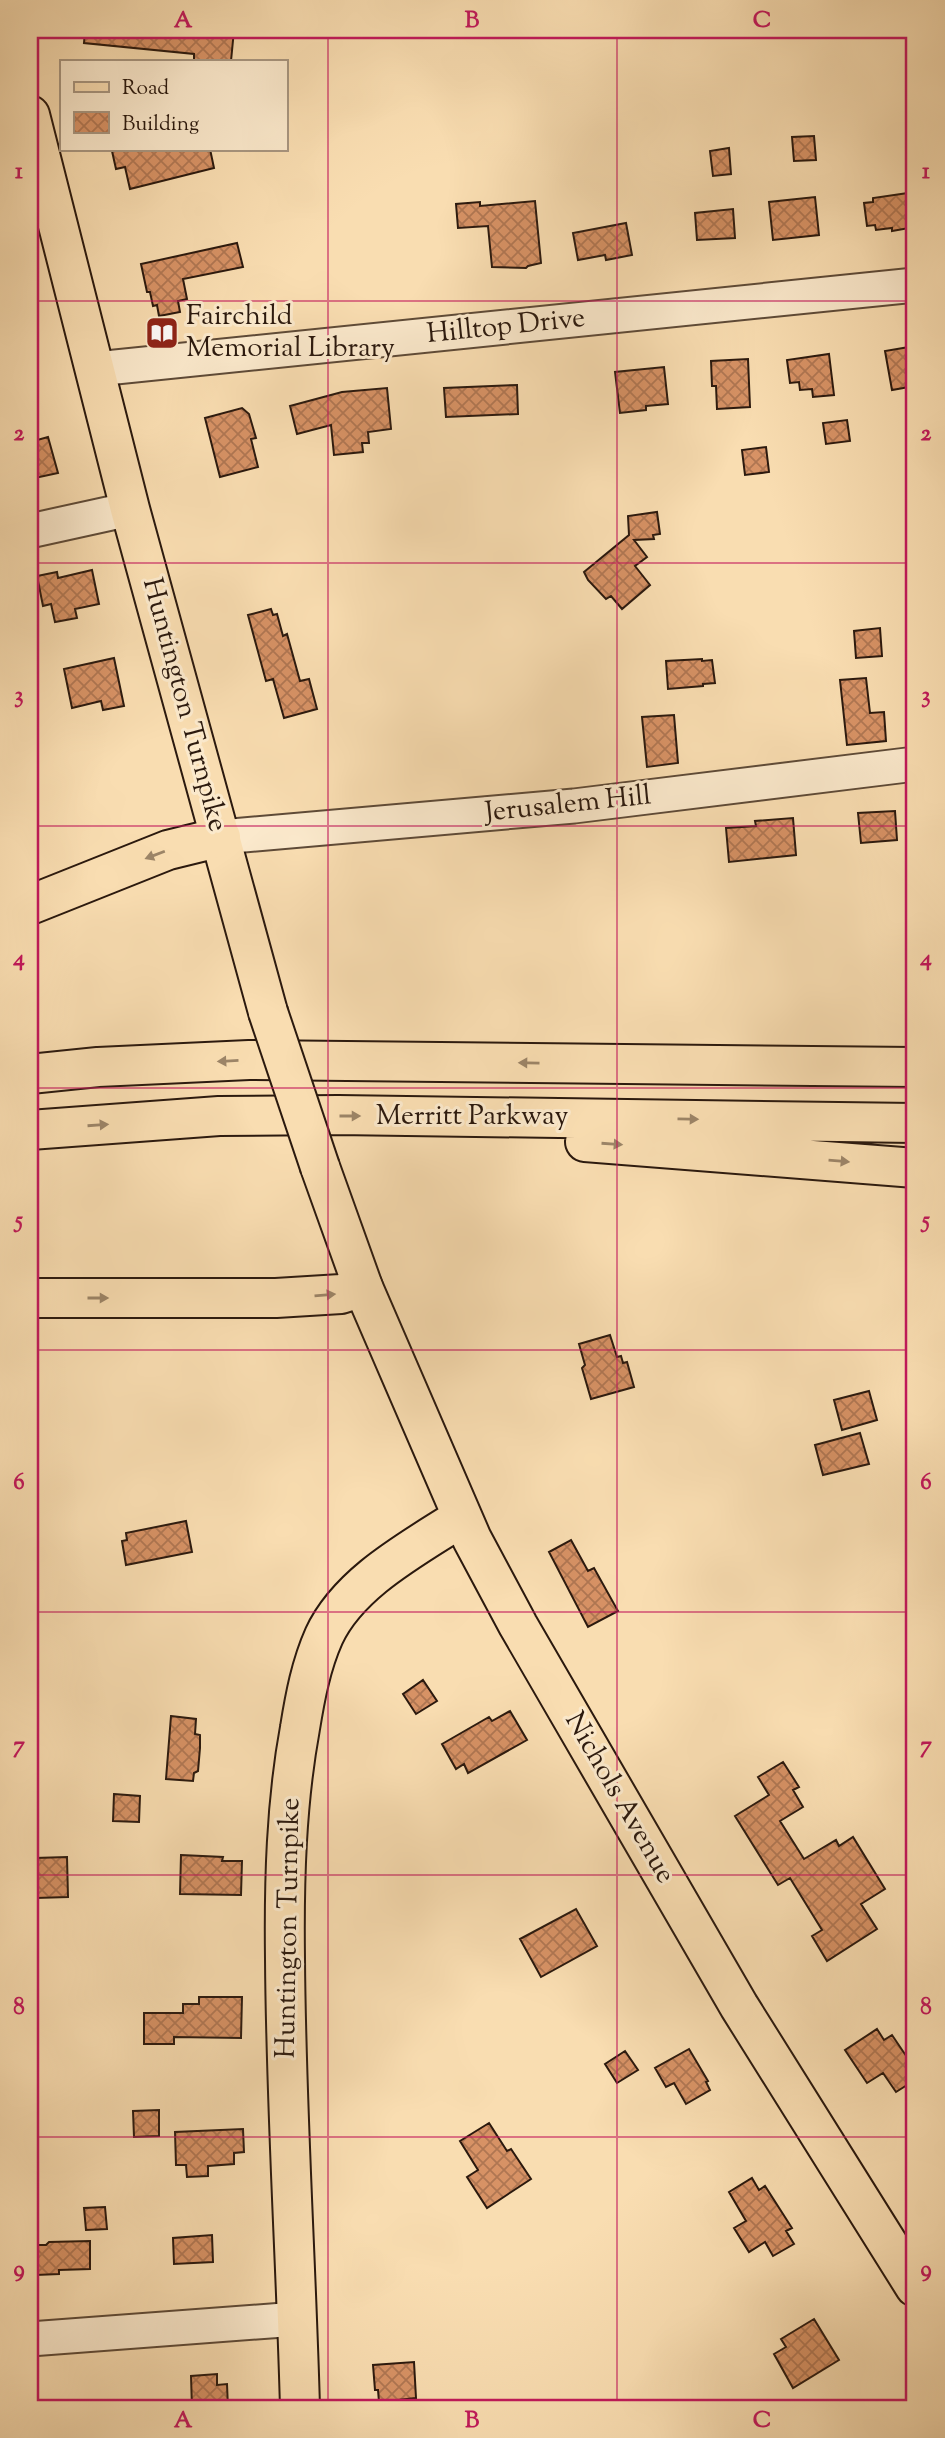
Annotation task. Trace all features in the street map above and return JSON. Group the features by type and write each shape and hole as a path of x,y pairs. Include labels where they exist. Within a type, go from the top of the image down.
{"main road":[{"name":"Huntington Turnpike","path":"30,116 130,509 268,1012 363,1287"},
{"path":"30,905 168,850 221,837"},
{"path":"568,1063 753,1048 915,1045"},
{"name":"Merritt Parkway","path":"30,1074 99,1067 249,1060 915,1067"},
{"name":"Merritt Parkway","path":"30,1130 219,1116 915,1122"},
{"path":"449,1116 548,1139 915,1168"},
{"path":"30,1297 276,1298 341,1294 363,1287"},
{"name":"Nichols Avenue","path":"363,1287 462,1517 518,1625 739,2006 915,2287"},
{"name":"Huntington Turnpike","path":"300,2408 286,2073 284,1897 286,1839 294,1760 308,1681 325,1634 352,1597 381,1569 462,1517"}],"street":[{"name":"Hilltop Drive","path":"96,369 915,285"},
{"path":"30,531 130,509"},
{"name":"Jerusalem Hill","path":"221,837 574,806 915,764"},
{"path":"30,2339 297,2319"}],"building":[{"path":"85,30 234,30 231,60 194,60 194,54 84,43"},
{"path":"814,136 816,160 794,161 792,137"},
{"path":"729,148 731,174 713,176 710,151"},
{"path":"210,150 214,168 130,189 125,167 116,169 112,151"},
{"path":"915,192 915,227 892,231 892,228 876,230 875,225 867,226 864,203 873,202 873,198"},
{"path":"815,197 819,235 773,240 769,202"},
{"path":"535,201 541,263 526,268 492,267 488,226 458,228 456,204 480,202 480,206"},
{"path":"733,209 735,238 697,240 695,213"},
{"path":"626,223 632,255 606,260 605,255 578,260 573,233"},
{"path":"237,243 243,267 183,279 187,299 178,301 180,312 159,316 157,305 153,306 150,292 147,292 141,264"},
{"path":"915,346 915,386 892,390 885,351"},
{"path":"829,354 834,395 813,397 812,389 800,390 799,382 790,383 787,360"},
{"path":"748,359 750,407 717,409 716,386 712,386 711,361"},
{"path":"664,367 668,404 620,413 615,372"},
{"path":"517,385 518,414 446,417 444,388"},
{"path":"387,388 391,429 368,432 369,443 362,443 363,452 334,455 331,425 297,434 290,406 342,392"},
{"path":"242,408 249,414 256,438 251,439 258,467 220,477 205,418"},
{"path":"847,420 850,441 826,444 823,423"},
{"path":"48,437 58,473 30,479 30,442"},
{"path":"766,447 769,472 745,475 742,450"},
{"path":"657,512 660,534 653,535 654,539 634,540 647,557 635,566 650,585 622,609 611,596 606,599 584,572 629,535 628,516"},
{"path":"92,570 99,604 75,609 77,618 55,622 51,604 43,606 37,576 57,572 58,578"},
{"path":"271,609 273,615 277,614 283,636 287,634 300,681 309,679 317,709 284,718 273,679 266,681 248,615"},
{"path":"880,628 882,656 856,658 854,631"},
{"path":"114,658 124,706 103,710 101,701 72,708 64,669"},
{"path":"712,660 715,683 668,689 666,661"},
{"path":"866,678 870,713 884,712 886,741 847,745 840,680"},
{"path":"674,715 678,763 647,767 642,717"},
{"path":"895,811 897,840 861,843 858,813"},
{"path":"793,818 796,855 729,862 726,828 756,826 755,821"},
{"path":"610,1335 617,1357 621,1356 623,1363 627,1362 634,1387 591,1399 582,1368 585,1365 579,1344"},
{"path":"869,1391 877,1420 842,1430 834,1400"},
{"path":"860,1433 869,1464 823,1475 815,1445"},
{"path":"186,1521 192,1552 126,1565 122,1541 127,1540 126,1533"},
{"path":"571,1540 588,1571 594,1568 618,1611 588,1627 549,1552"},
{"path":"423,1680 437,1701 416,1714 403,1694"},
{"path":"510,1711 527,1740 468,1773 464,1764 456,1769 442,1744 489,1717 492,1721"},
{"path":"171,1716 196,1719 195,1734 200,1735 200,1748 198,1771 194,1773 193,1781 166,1779"},
{"path":"783,1762 799,1787 793,1790 803,1807 780,1821 804,1859 836,1840 839,1846 853,1837 885,1889 861,1904 877,1929 827,1961 812,1936 822,1930 790,1878 778,1885 735,1816 769,1795 758,1777"},
{"path":"114,1794 140,1796 139,1822 113,1821"},
{"path":"181,1855 223,1857 222,1861 242,1861 241,1895 180,1894"},
{"path":"67,1857 68,1897 36,1898 35,1858"},
{"path":"576,1909 597,1946 541,1977 520,1939"},
{"path":"199,1997 242,1997 241,2038 174,2037 174,2044 144,2044 144,2013 183,2013 183,2004 199,2004"},
{"path":"877,2029 884,2040 892,2035 915,2069 915,2080 896,2092 883,2073 867,2083 845,2050"},
{"path":"689,2049 708,2081 706,2082 710,2090 686,2104 674,2083 666,2087 655,2068"},
{"path":"625,2051 638,2070 617,2083 605,2064"},
{"path":"159,2110 159,2136 134,2137 133,2111"},
{"path":"489,2123 507,2151 511,2149 531,2179 487,2208 467,2177 478,2170 460,2141"},
{"path":"243,2129 244,2152 234,2153 234,2164 208,2166 208,2176 187,2177 186,2165 176,2165 175,2132"},
{"path":"752,2178 759,2190 765,2186 792,2228 786,2231 794,2244 773,2256 765,2242 749,2252 734,2228 746,2221 729,2192"},
{"path":"105,2207 107,2229 86,2230 84,2208"},
{"path":"212,2235 213,2262 174,2264 173,2238"},
{"path":"90,2241 90,2269 59,2270 59,2274 36,2275 35,2245"},
{"path":"814,2319 839,2360 793,2388 774,2354 786,2347 781,2339"},
{"path":"414,2362 416,2398 379,2402 373,2365"},
{"path":"217,2374 217,2385 227,2384 228,2408 192,2408 191,2376"}],"place":[{"name":"Fairchild Memorial Library","path":"162,333"}]}
